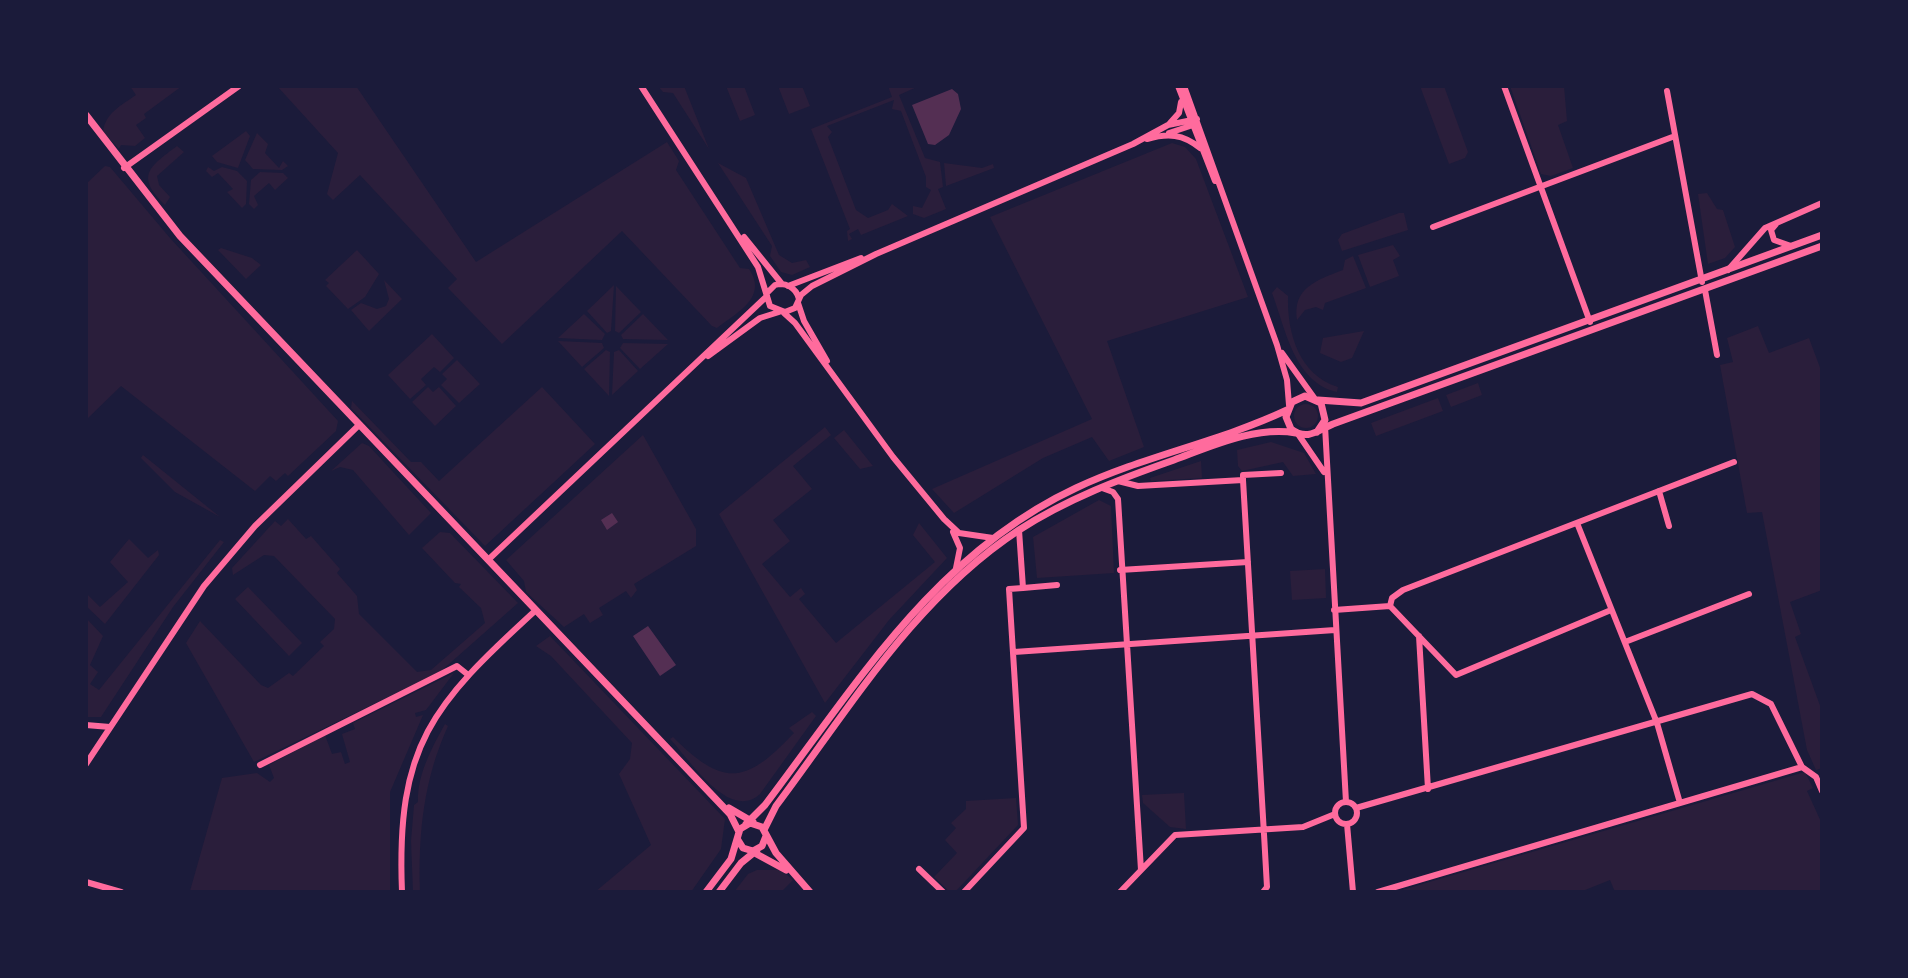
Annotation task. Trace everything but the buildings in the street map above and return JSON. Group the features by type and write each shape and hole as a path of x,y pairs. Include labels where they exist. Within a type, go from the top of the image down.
{"street":[{"path":"124,168 239,86"},
{"path":"641,86 758,267 770,306 795,323 958,539 960,557 956,568"},
{"path":"702,361 760,318 793,310 812,286 876,254 1133,144 1168,125 1179,113 1181,86"},
{"path":"1181,86 1277,345 1287,380 1287,423 1321,464 1326,479"},
{"path":"1504,86 1590,322"},
{"path":"1667,91 1717,355"},
{"path":"1181,98 1221,191"},
{"path":"86,115 124,168 180,236 730,814 738,835 753,851 791,873"},
{"path":"1168,125 1193,121"},
{"path":"1133,144 1167,134 1193,121"},
{"path":"1167,134 1186,138 1201,150"},
{"path":"1433,227 1675,136"},
{"path":"1725,273 1765,228 1822,203"},
{"path":"727,216 798,300 804,321 842,388"},
{"path":"1780,221 1771,235 1779,243 1794,246"},
{"path":"719,892 765,833 776,806 903,636 954,582 1019,530 1118,481 1254,434 1268,431 1297,434 1317,432 1325,424 1703,286 1725,273 1822,235"},
{"path":"706,892 731,859 738,835 765,805 897,628 956,568 1039,507 1105,475 1288,408 1301,397 1361,403 1590,322 1822,246"},
{"path":"488,560 702,361 767,294 837,264 876,254"},
{"path":"1277,345 1323,407 1346,802"},
{"path":"86,764 204,586 255,526 359,425"},
{"path":"1390,606 1392,598 1403,590 1734,462"},
{"path":"1263,892 1267,887 1243,475 1281,473"},
{"path":"1118,481 1138,486 1243,480"},
{"path":"1101,488 1113,492 1118,499 1141,870"},
{"path":"1659,491 1669,526"},
{"path":"944,519 959,533 993,538"},
{"path":"1577,523 1657,723 1680,803"},
{"path":"1019,530 1023,588"},
{"path":"1120,570 1248,562"},
{"path":"964,892 1024,828 1009,589 1057,585"},
{"path":"1625,642 1749,594"},
{"path":"1334,610 1390,606 1456,675 1611,610"},
{"path":"402,892 400,839 412,763 432,721 467,674 536,610"},
{"path":"1014,652 1335,630"},
{"path":"1419,635 1428,789"},
{"path":"260,765 457,666 467,674"},
{"path":"1346,802 1356,808 1369,805 1752,694 1771,704 1802,767 1816,777 1822,791"},
{"path":"86,725 110,727"},
{"path":"1378,892 1802,767"},
{"path":"714,798 765,833 791,873 810,892"},
{"path":"1346,802 1336,807 1335,814 1337,820 1347,824"},
{"path":"1347,824 1355,819 1356,808"},
{"path":"1120,892 1175,835 1303,827 1335,814"},
{"path":"1347,824 1355,891"},
{"path":"919,869 943,892"},
{"path":"86,882 121,892"}],"shaded area":[{"path":"130,86 182,86 144,114 146,118 136,125 145,138 135,146 121,145 119,149 103,132 104,125 120,106 136,95"},
{"path":"277,86 356,86 476,262 667,142 679,161 676,170 740,268 749,269 754,279 753,296 734,316 717,328 712,326 622,231 502,344 448,288 457,279 360,175 333,200 327,194 338,153"},
{"path":"658,86 684,86 709,149 673,93 663,92"},
{"path":"726,86 744,86 755,115 740,121"},
{"path":"778,86 802,86 810,106 789,114"},
{"path":"888,86 919,86 899,95 925,158 940,162 943,187 938,189 946,209 924,218 913,214 913,206 922,208 931,190 926,187 926,177 901,111 892,109 894,100 827,126 832,132 828,137 856,210 868,218 888,210 892,204 908,216 861,235 858,229 849,234 852,239 848,241 847,231 850,229 811,129 892,97"},
{"path":"1420,86 1444,86 1468,152 1465,158 1449,164"},
{"path":"1510,86 1564,86 1567,121 1558,125 1573,168 1551,176 1541,174"},
{"path":"246,131 250,136 238,168 217,162 212,156"},
{"path":"257,133 268,144 265,153 279,168 283,161 288,166 282,170 253,169 245,160"},
{"path":"1172,143 1185,147 1196,159 1248,297 1107,341 1144,447 1109,461 1092,437 1043,458 954,513 932,489 1092,419 990,217"},
{"path":"177,146 184,152 157,176 159,185 170,197 165,205 150,186 149,172"},
{"path":"718,163 746,178 779,255 792,263 806,260 810,267 792,275 781,272 770,256 772,246"},
{"path":"944,163 982,168 993,164 994,168 946,186"},
{"path":"105,166 110,167 170,238 338,421 336,431 288,476 285,473 276,481 270,476 255,491 121,386 86,420 86,184"},
{"path":"208,167 214,171 222,167 237,171 247,181 246,204 242,208 227,192 233,189 218,173 212,177 206,171"},
{"path":"260,172 283,173 288,178 275,190 269,183 254,196 258,205 254,209 249,204 251,180"},
{"path":"1707,193 1717,209 1723,210 1735,247 1725,258 1708,264 1698,194"},
{"path":"1404,213 1408,230 1342,251 1338,240 1342,234"},
{"path":"1393,245 1400,256 1393,260 1399,276 1370,287 1358,255"},
{"path":"221,248 252,258 261,265 246,279 218,250"},
{"path":"357,250 379,274 365,297 348,309 326,286 329,283 325,280"},
{"path":"1353,256 1366,288 1325,303 1323,310 1316,307 1305,310 1297,320 1298,300 1308,287 1343,270 1345,260"},
{"path":"384,280 402,299 369,331 351,310 361,303 377,309 386,306 389,299"},
{"path":"614,285 611,331 607,333 587,311"},
{"path":"616,286 641,312 619,333 615,331"},
{"path":"1277,287 1288,296 1290,324 1298,351 1314,373 1338,387 1337,392 1322,386 1301,366 1287,338 1272,293"},
{"path":"584,314 605,334 602,340 558,338"},
{"path":"643,314 668,340 623,339 621,335"},
{"path":"1758,326 1769,353 1809,338 1822,373 1822,590 1790,602 1801,634 1795,637 1822,711 1822,768 1816,770 1807,750 1762,512 1747,513 1720,365 1733,362 1727,338"},
{"path":"1364,331 1352,358 1341,362 1320,353 1323,338"},
{"path":"432,334 454,358 440,372 434,367 421,379 426,385 410,399 388,375"},
{"path":"558,341 602,343 604,348 582,367"},
{"path":"623,343 668,344 640,369 620,348"},
{"path":"606,350 610,352 609,396 584,369"},
{"path":"619,350 638,371 612,395 614,352"},
{"path":"457,360 480,384 459,403 441,385 447,379 442,374"},
{"path":"1478,383 1482,395 1451,407 1446,395"},
{"path":"428,387 433,392 439,387 456,406 435,426 412,402"},
{"path":"542,387 595,444 485,546 351,408 352,401 411,462 421,462 439,481"},
{"path":"1438,398 1443,411 1376,436 1371,423"},
{"path":"1306,404 1315,407 1318,416 1315,425 1306,428 1297,425 1294,416 1297,407"},
{"path":"825,427 831,435 793,466 812,489 773,520 790,541 762,564 790,597 801,588 805,594 799,599 836,643 935,562 913,535 919,523 947,558 889,620 825,703 719,514"},
{"path":"844,430 873,466 860,469 834,438"},
{"path":"643,435 696,529 696,546 634,584 637,590 631,598 626,591 599,608 603,615 590,623 584,614 564,627 526,592 524,581 506,560"},
{"path":"1271,442 1304,453 1316,474 1293,476 1283,462 1242,471 1238,466 1237,450"},
{"path":"362,443 369,446 431,513 409,535 353,470 340,467 331,471"},
{"path":"143,455 220,517 175,492 141,458"},
{"path":"1201,461 1202,478 1151,481 1150,478"},
{"path":"1099,500 1111,506 1114,573 1037,578 1033,537"},
{"path":"288,519 306,539 311,536 340,569 337,573 357,596 359,614 417,672 431,670 485,623 481,608 459,587 461,584 455,583 422,548 440,532 450,533 518,603 440,672 254,762 186,643 200,621 261,685 268,688 289,673 293,676 324,646 320,642 334,629 335,619 274,556 264,555 233,575 232,568 275,521 281,526"},
{"path":"129,539 148,558 158,550 159,555 105,624 86,606 86,593 100,607 128,582 110,562"},
{"path":"220,540 224,542 173,607 101,717 87,717 86,618 103,636 90,665 98,672 90,684 99,690"},
{"path":"1325,569 1326,598 1292,600 1290,571"},
{"path":"248,587 302,643 289,656 235,599"},
{"path":"550,636 725,819 721,849 691,892 595,892 651,845 619,774 630,759 632,743 551,656 536,646"},
{"path":"454,673 426,710 415,713 416,717 423,715 390,792 390,892 190,891 222,778 257,773 270,782 274,778 269,765 325,735 332,754 341,752 345,764 350,762 342,734 355,729 353,723"},
{"path":"812,712 816,716 760,794 748,801 736,800 711,785 670,739 673,737 707,765 721,772 735,773 762,762 794,733 789,728"},
{"path":"445,724 448,726 433,766 424,806 420,892 413,892 411,841 414,805 418,802 426,763"},
{"path":"1805,772 1813,788 1807,791 1822,824 1822,892 1615,892 1610,880 1580,892 1395,892"},
{"path":"1184,793 1186,829 1170,827 1143,803 1142,795"},
{"path":"1016,798 1018,825 955,892 950,892 934,877 957,853 945,840 956,828 951,823 966,809 966,801"},
{"path":"757,870 781,870 793,880 781,892 734,892 748,874"}]}
